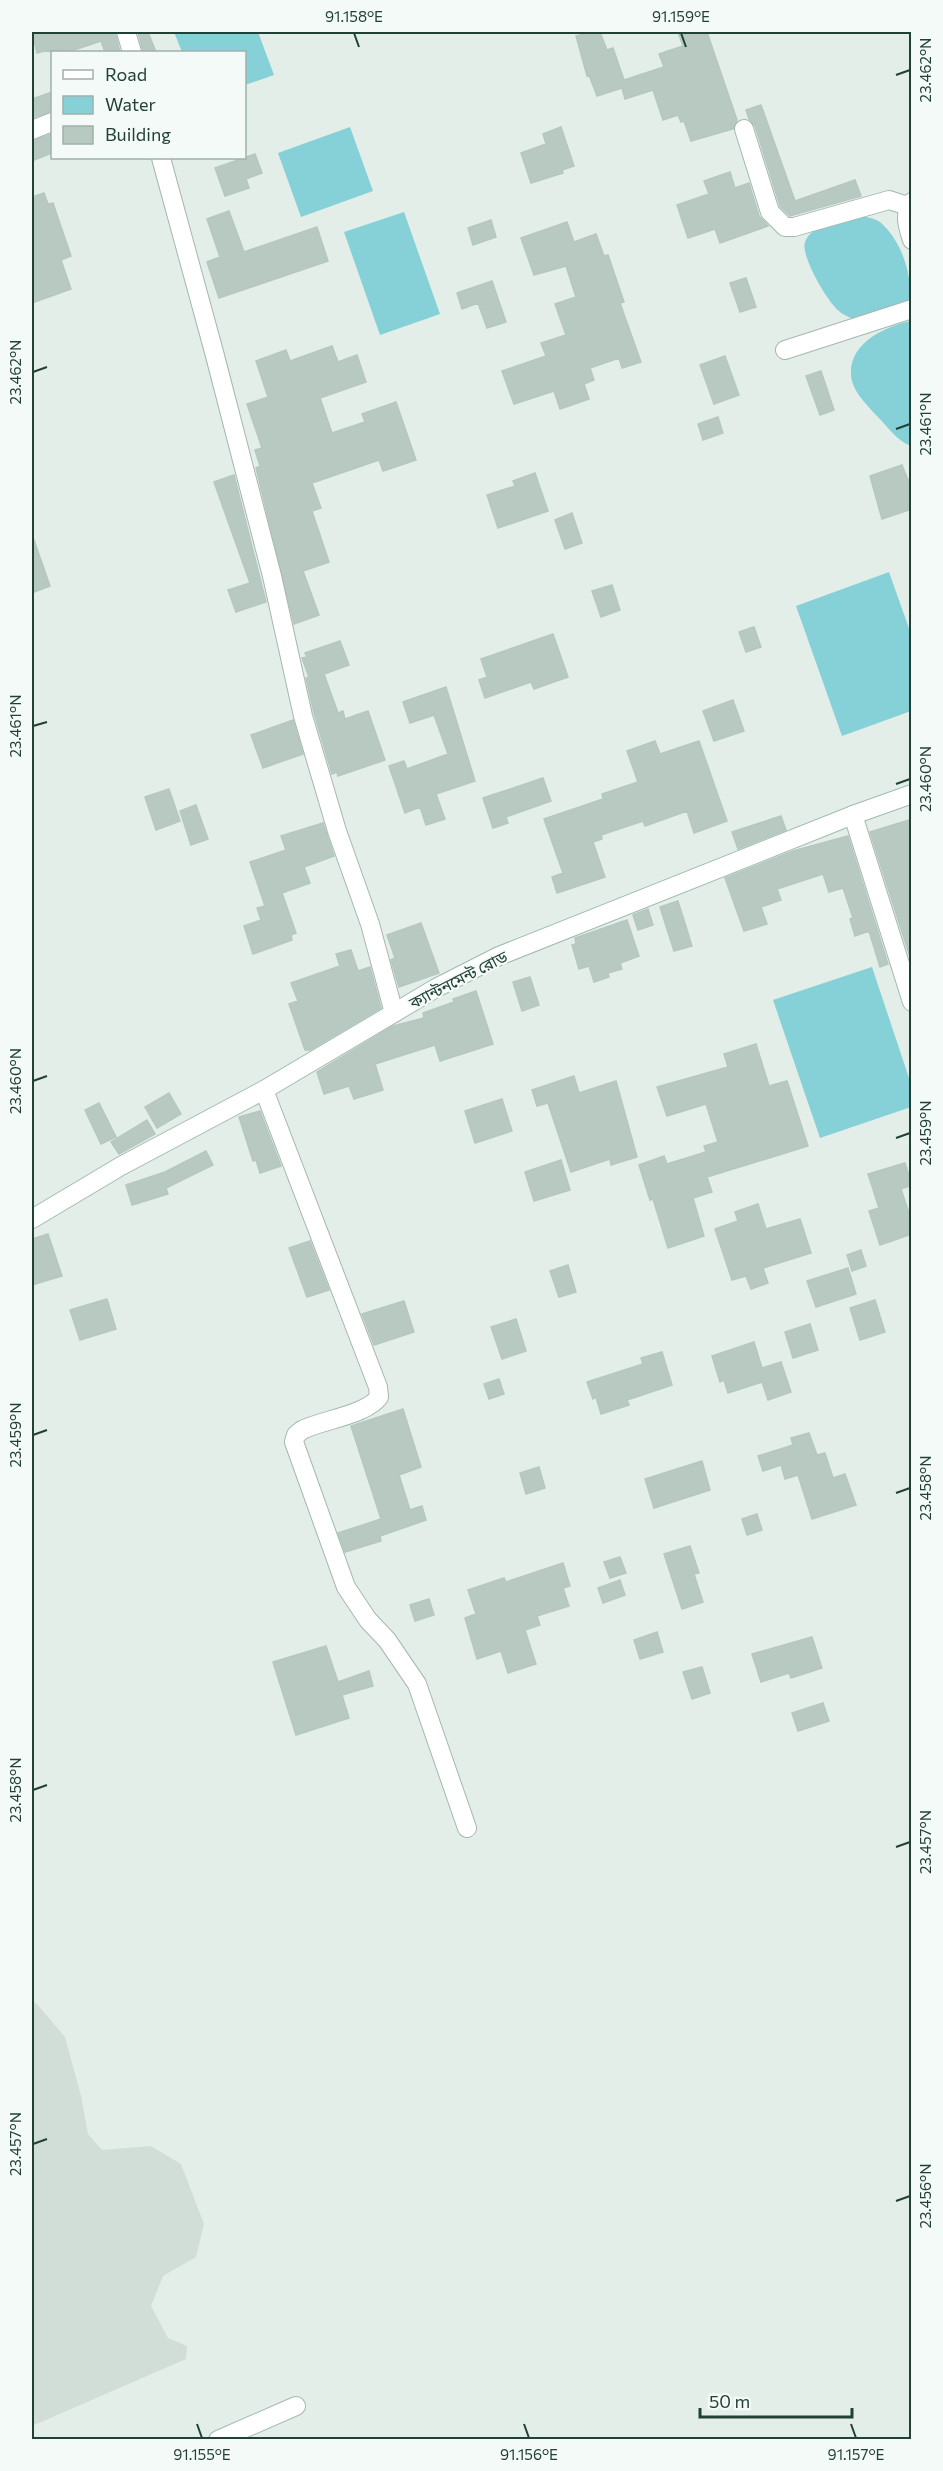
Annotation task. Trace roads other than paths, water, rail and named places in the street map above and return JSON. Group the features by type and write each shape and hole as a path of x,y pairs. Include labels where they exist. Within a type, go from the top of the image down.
{"street":[{"path":"126,32 132,51"},
{"path":"32,130 51,122"},
{"path":"744,129 770,212 785,227 794,227 890,200 910,204 906,224 912,240"},
{"path":"161,159 269,565 303,716 337,831 370,924 394,1013"},
{"path":"785,350 912,309"},
{"name":"ক্যান্টনমেন্ট রোড","path":"32,1219 121,1166 264,1090 436,988 500,956 912,794"},
{"path":"854,815 912,1002"},
{"path":"264,1090 374,1376 379,1397 374,1403 364,1408 302,1430 296,1435 294,1442 346,1587 417,1684 467,1828"},
{"path":"218,2439 296,2406"}],"water":[{"path":"174,32 258,32 274,75 246,85 246,51 182,51"},
{"path":"350,127 373,191 301,217 278,153"},
{"path":"404,212 440,314 380,335 344,232"},
{"path":"858,215 880,222 895,239 908,271 911,305 855,320 841,312 828,299 811,267 805,242 820,227"},
{"path":"912,321 911,446 897,437 864,402 854,386 851,374 856,353 871,338 891,327"},
{"path":"889,572 911,634 911,711 842,736 796,606"},
{"path":"872,967 911,1084 911,1107 820,1138 773,1000"}]}
